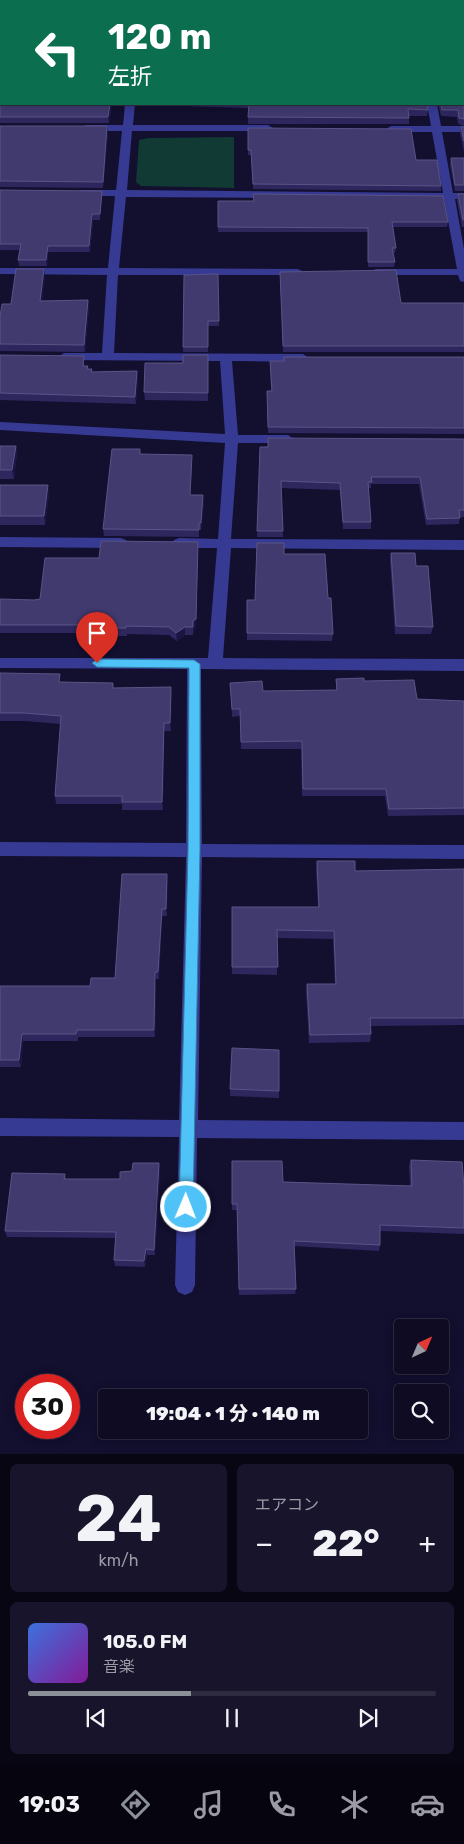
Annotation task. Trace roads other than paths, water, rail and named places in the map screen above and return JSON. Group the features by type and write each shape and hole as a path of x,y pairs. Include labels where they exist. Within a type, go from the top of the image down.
{"street":[{"path":"108,357 113,272 130,105"},
{"path":"366,272 464,274 432,105"},
{"path":"78,128 277,128"},
{"path":"377,129 464,129"},
{"path":"65,193 464,196"},
{"path":"0,271 308,272"},
{"path":"49,357 318,358"},
{"path":"215,664 232,439 226,357"},
{"path":"0,426 232,439 300,439"},
{"path":"0,542 137,543"},
{"path":"166,543 464,545"},
{"path":"0,663 464,665"},
{"path":"185,1285 194,850 194,664"},
{"path":"0,849 464,852"},
{"path":"0,1127 464,1131"}]}
